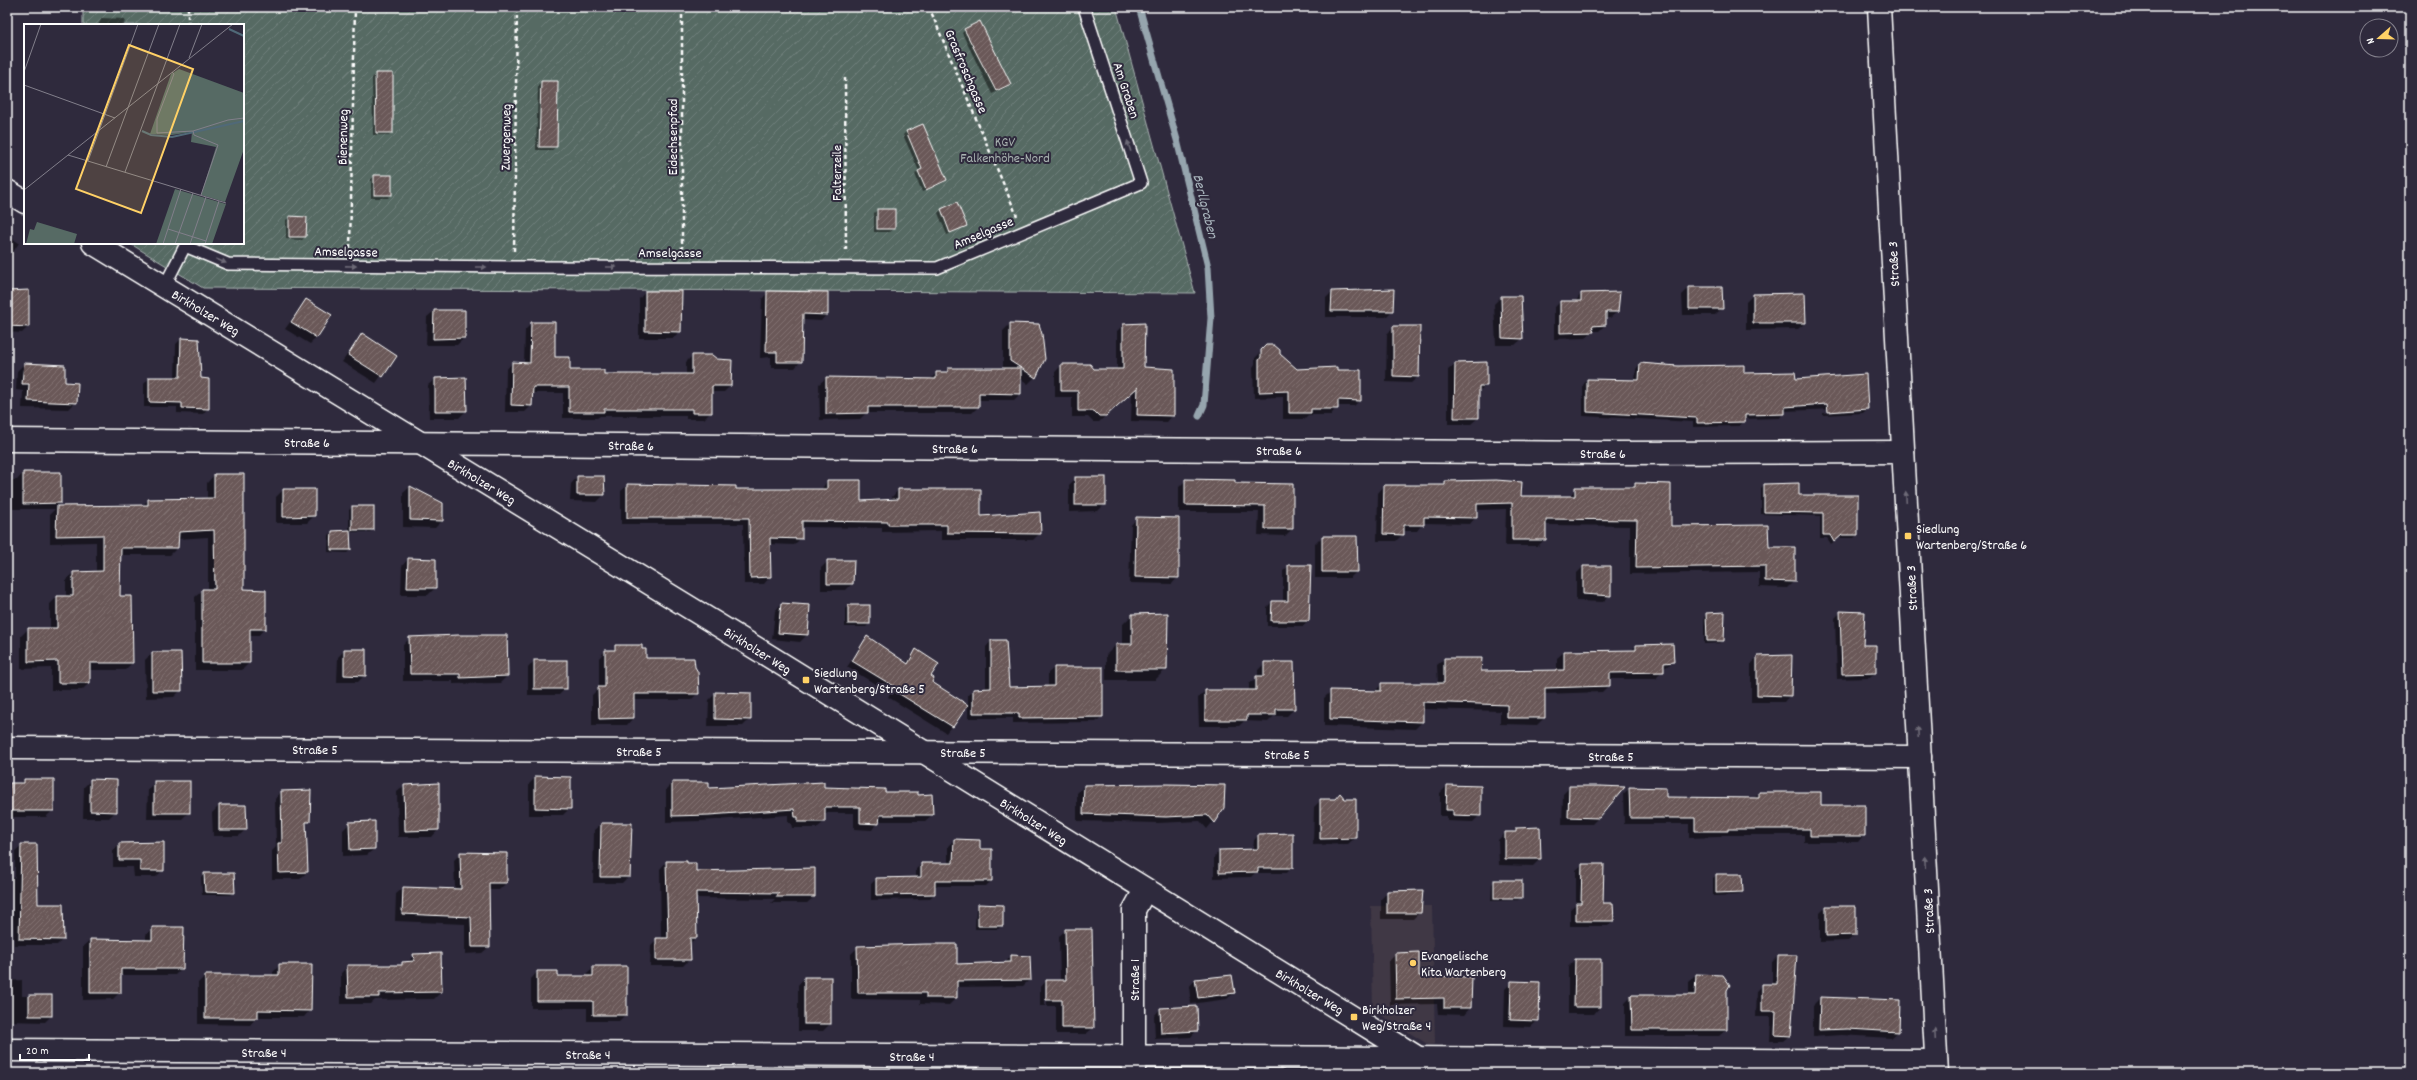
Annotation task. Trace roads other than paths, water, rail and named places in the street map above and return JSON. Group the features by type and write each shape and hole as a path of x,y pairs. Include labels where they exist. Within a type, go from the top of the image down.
{"street":[{"name":"Straße 3","path":"1879,7 1936,1067"},
{"path":"7,191 24,201"},
{"name":"Birkholzer Weg","path":"95,244 1443,1073"},
{"name":"Straße 6","path":"7,440 1611,453 1903,452"},
{"name":"Straße 5","path":"7,748 1920,757"},
{"name":"Straße 1","path":"1134,1065 1134,910 1145,890"},
{"name":"Straße 4","path":"7,1050 1134,1065 1419,1059 1936,1067"}],"lane":[{"name":"Am Graben","path":"1084,7 1141,183"},
{"name":"Amselgasse","path":"164,287 185,246 228,264 513,268 937,268 1141,183"}],"waterway":[{"name":"Berllgraben","path":"1139,7 1177,140 1208,267 1211,318 1204,405 1199,416"}],"place":[{"name":"Siedlung Wartenberg/Straße 6","path":"1908,536"},
{"name":"Siedlung Wartenberg/Straße 5","path":"806,680"},
{"name":"Evangelische Kita Wartenberg","path":"1413,963"},
{"name":"Birkholzer Weg/Straße 4","path":"1354,1017"}],"park label":[{"name":"KGV Falkenhöhe-Nord","path":"1005,150"}]}
